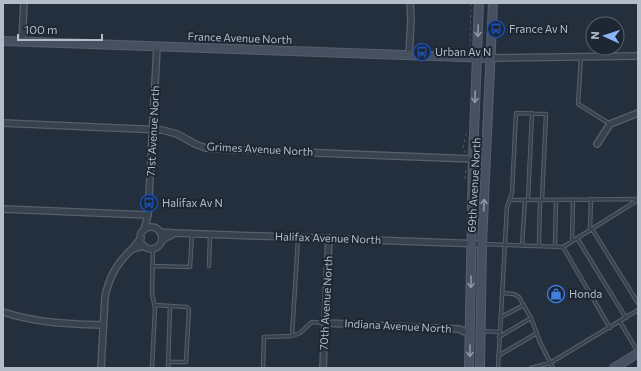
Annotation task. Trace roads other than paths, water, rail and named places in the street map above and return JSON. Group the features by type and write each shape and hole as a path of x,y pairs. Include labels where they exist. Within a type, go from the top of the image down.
{"street":[{"path":"22,41 24,3"},
{"path":"409,56 411,19 410,3"},
{"name":"69th Avenue North","path":"469,368 471,243 470,156 477,58 479,3"},
{"name":"69th Avenue North","path":"480,368 482,244 493,3"},
{"name":"France Avenue North","path":"3,41 491,58"},
{"name":"71st Avenue North","path":"144,230 148,215 157,46"},
{"path":"491,58 638,56"},
{"path":"597,144 610,124 638,114"},
{"name":"Grimes Avenue North","path":"3,123 162,130 177,134 206,148 470,156"},
{"path":"3,208 148,215"},
{"name":"71st Avenue North","path":"148,215 154,228"},
{"path":"101,368 104,297 116,265 132,249 144,230 150,227 154,228 160,232 162,240"},
{"name":"Halifax Avenue North","path":"160,232 482,244"},
{"path":"132,249 144,246 153,249 159,246 162,240 175,233"},
{"path":"140,238 144,246"},
{"name":"70th Avenue North","path":"323,368 329,238"},
{"path":"3,312 40,322 103,325"},
{"name":"Indiana Avenue North","path":"325,323 459,329 470,334"},
{"path":"614,368 638,353"}],"lane":[{"path":"581,57 578,104 610,124"},
{"path":"498,368 507,207 512,192 516,113 546,114 538,246"},
{"path":"522,246 532,113"},
{"path":"591,199 591,229 638,303"},
{"path":"482,244 563,247 638,199"},
{"path":"510,200 638,199"},
{"path":"555,247 556,200"},
{"path":"572,241 573,200"},
{"path":"152,266 190,267 192,234"},
{"path":"209,266 210,234"},
{"path":"292,336 298,237"},
{"path":"577,238 626,318"},
{"path":"563,247 610,328"},
{"path":"152,368 154,305 152,293 153,249"},
{"path":"502,293 514,294 519,297 531,318 552,368"},
{"path":"154,305 186,306 189,309 186,362 168,362"},
{"path":"500,317 524,305"},
{"path":"168,368 170,306"},
{"path":"531,368 550,362 610,328 638,310"},
{"path":"499,337 531,318"},
{"path":"263,368 264,337 292,336 300,333 312,322 325,323"},
{"path":"620,322 638,353"},
{"path":"481,331 500,332"},
{"path":"498,356 537,333"},
{"path":"474,368 480,368"}],"place":[{"name":"France Av N","path":"496,29"},
{"name":"Urban Av N","path":"422,52"},
{"name":"Halifax Av N","path":"149,203"},
{"name":"Honda","path":"556,294"}]}
